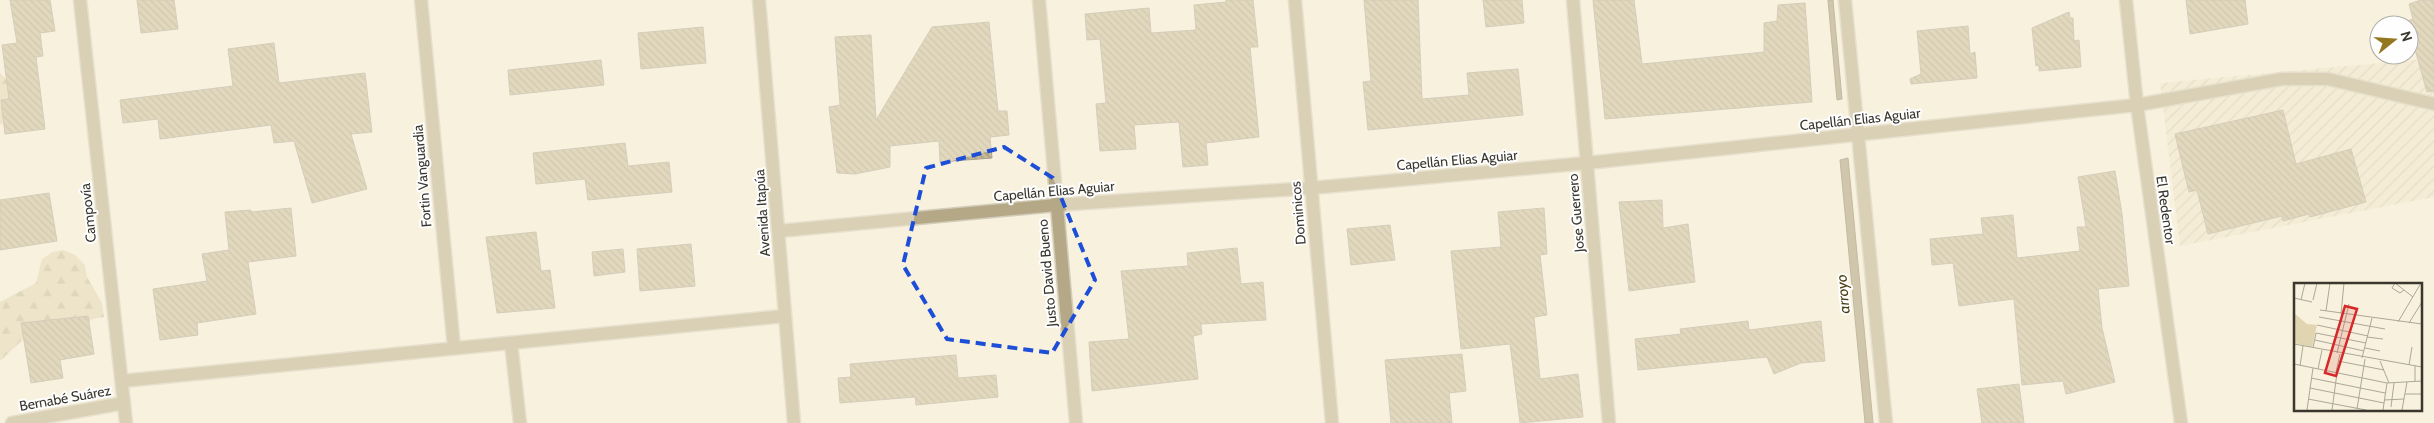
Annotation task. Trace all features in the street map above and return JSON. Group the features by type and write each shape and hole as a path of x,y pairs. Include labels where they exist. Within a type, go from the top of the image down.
{"street":[{"name":"Campovía","path":"80,0 126,423"},
{"name":"Fortin Vanguardia","path":"421,0 454,348"},
{"name":"Avenida Itapúa","path":"759,0 794,423"},
{"name":"Justo David Bueno","path":"1039,0 1076,423"},
{"name":"Dominicos","path":"1295,0 1332,423"},
{"name":"Jose Guerrero","path":"1573,0 1609,423"},
{"path":"1845,0 1886,423"},
{"name":"El Redentor","path":"2126,0 2137,106 2181,423"},
{"name":"Capellán Elias Aguiar","path":"779,231 1056,205 1310,188 1587,163 2137,106 2282,79 2328,79 2434,104"},
{"path":"122,381 784,316"},
{"path":"511,343 520,423"},
{"name":"Bernabé Suárez","path":"12,423 124,403"}],"highlighted area":[{"path":"1004,147 1053,178 1095,280 1052,353 947,339 903,265 926,168"}],"shaded area":[{"path":"1828,0 1833,0 1842,99 1837,100"},
{"path":"2434,54 2434,197 2180,246 2160,83 2369,64 2419,65 2419,58"},
{"path":"1848,158 1873,423 1865,423 1840,160"}],"green space":[{"path":"0,73 8,83 11,99 10,117 0,125"},
{"path":"64,250 75,255 85,265 87,277 102,303 104,317 92,319 85,329 66,325 55,319 33,330 0,361 0,302 36,283 42,259 53,252"}],"building":[{"path":"10,0 50,0 55,31 40,33 43,56 36,57 45,129 5,134 1,100 9,99 2,45 17,43"},
{"path":"137,0 174,0 178,29 141,33"},
{"path":"1226,0 1253,0 1258,47 1250,47 1259,137 1206,143 1208,165 1183,167 1179,122 1134,125 1136,149 1100,151 1096,104 1106,103 1100,39 1087,40 1085,14 1149,8 1151,33 1196,30 1194,5 1226,2"},
{"path":"1364,0 1418,0 1422,99 1469,95 1467,73 1518,69 1523,115 1368,130 1363,82 1371,81"},
{"path":"1483,0 1522,0 1524,23 1486,27"},
{"path":"1593,0 1634,0 1642,64 1764,52 1764,23 1777,21 1778,5 1805,3 1812,102 1605,119"},
{"path":"2186,0 2245,0 2248,24 2190,34"},
{"path":"2421,0 2434,0 2434,91 2427,92 2419,64 2419,15 2412,15 2409,4"},
{"path":"2069,12 2070,18 2073,18 2074,41 2079,40 2081,67 2039,71 2039,65 2036,66 2032,28"},
{"path":"989,22 998,111 1007,111 1009,135 990,137 992,158 940,162 939,141 890,146 890,167 855,174 837,173 829,107 840,105 835,37 871,35 876,120 932,27"},
{"path":"1968,26 1970,54 1975,52 1977,78 1911,84 1910,79 1921,74 1917,31"},
{"path":"703,27 706,63 641,69 638,33"},
{"path":"274,43 279,83 365,73 372,132 351,134 367,189 312,203 294,141 274,143 271,125 160,139 158,119 123,123 120,100 233,86 228,49"},
{"path":"601,60 604,85 510,95 508,70"},
{"path":"2283,110 2296,164 2351,149 2366,202 2310,217 2309,214 2283,221 2282,216 2208,234 2197,190 2189,192 2175,134"},
{"path":"625,143 628,166 669,162 672,192 588,200 585,179 536,184 533,153"},
{"path":"2115,171 2122,214 2129,286 2098,289 2102,328 2115,382 2066,394 2063,381 2022,385 2014,299 1959,306 1953,263 1932,265 1930,239 1983,234 1981,218 2013,215 2017,258 2080,251 2077,227 2086,227 2078,177"},
{"path":"49,193 57,241 0,250 0,200"},
{"path":"1662,200 1663,228 1688,224 1695,282 1629,291 1619,202"},
{"path":"291,208 296,256 248,262 256,314 197,323 198,335 160,340 153,289 207,281 202,254 229,250 225,212 251,210 251,212"},
{"path":"1544,208 1547,254 1540,255 1547,315 1534,317 1540,379 1578,374 1583,417 1520,423 1510,344 1461,349 1451,251 1501,247 1498,212"},
{"path":"1390,225 1395,260 1351,265 1347,229"},
{"path":"536,232 541,271 550,270 555,308 497,313 486,237"},
{"path":"691,244 695,286 640,291 637,249"},
{"path":"1237,248 1241,284 1263,282 1266,320 1201,324 1202,334 1193,336 1198,379 1092,391 1089,342 1129,339 1121,271 1188,266 1187,253"},
{"path":"623,249 625,272 594,276 592,252"},
{"path":"88,316 94,354 60,360 63,378 31,383 21,323"},
{"path":"1748,321 1749,330 1821,321 1825,361 1801,363 1774,374 1767,357 1638,370 1635,339 1681,334 1680,329"},
{"path":"1462,354 1466,391 1449,393 1452,423 1391,423 1385,360"},
{"path":"956,355 958,378 996,375 998,397 916,405 915,397 840,403 838,378 851,377 850,364"},
{"path":"2019,384 2024,423 1982,423 1977,389"}],"water label":[{"name":"arroyo","path":"1843,294"}]}
